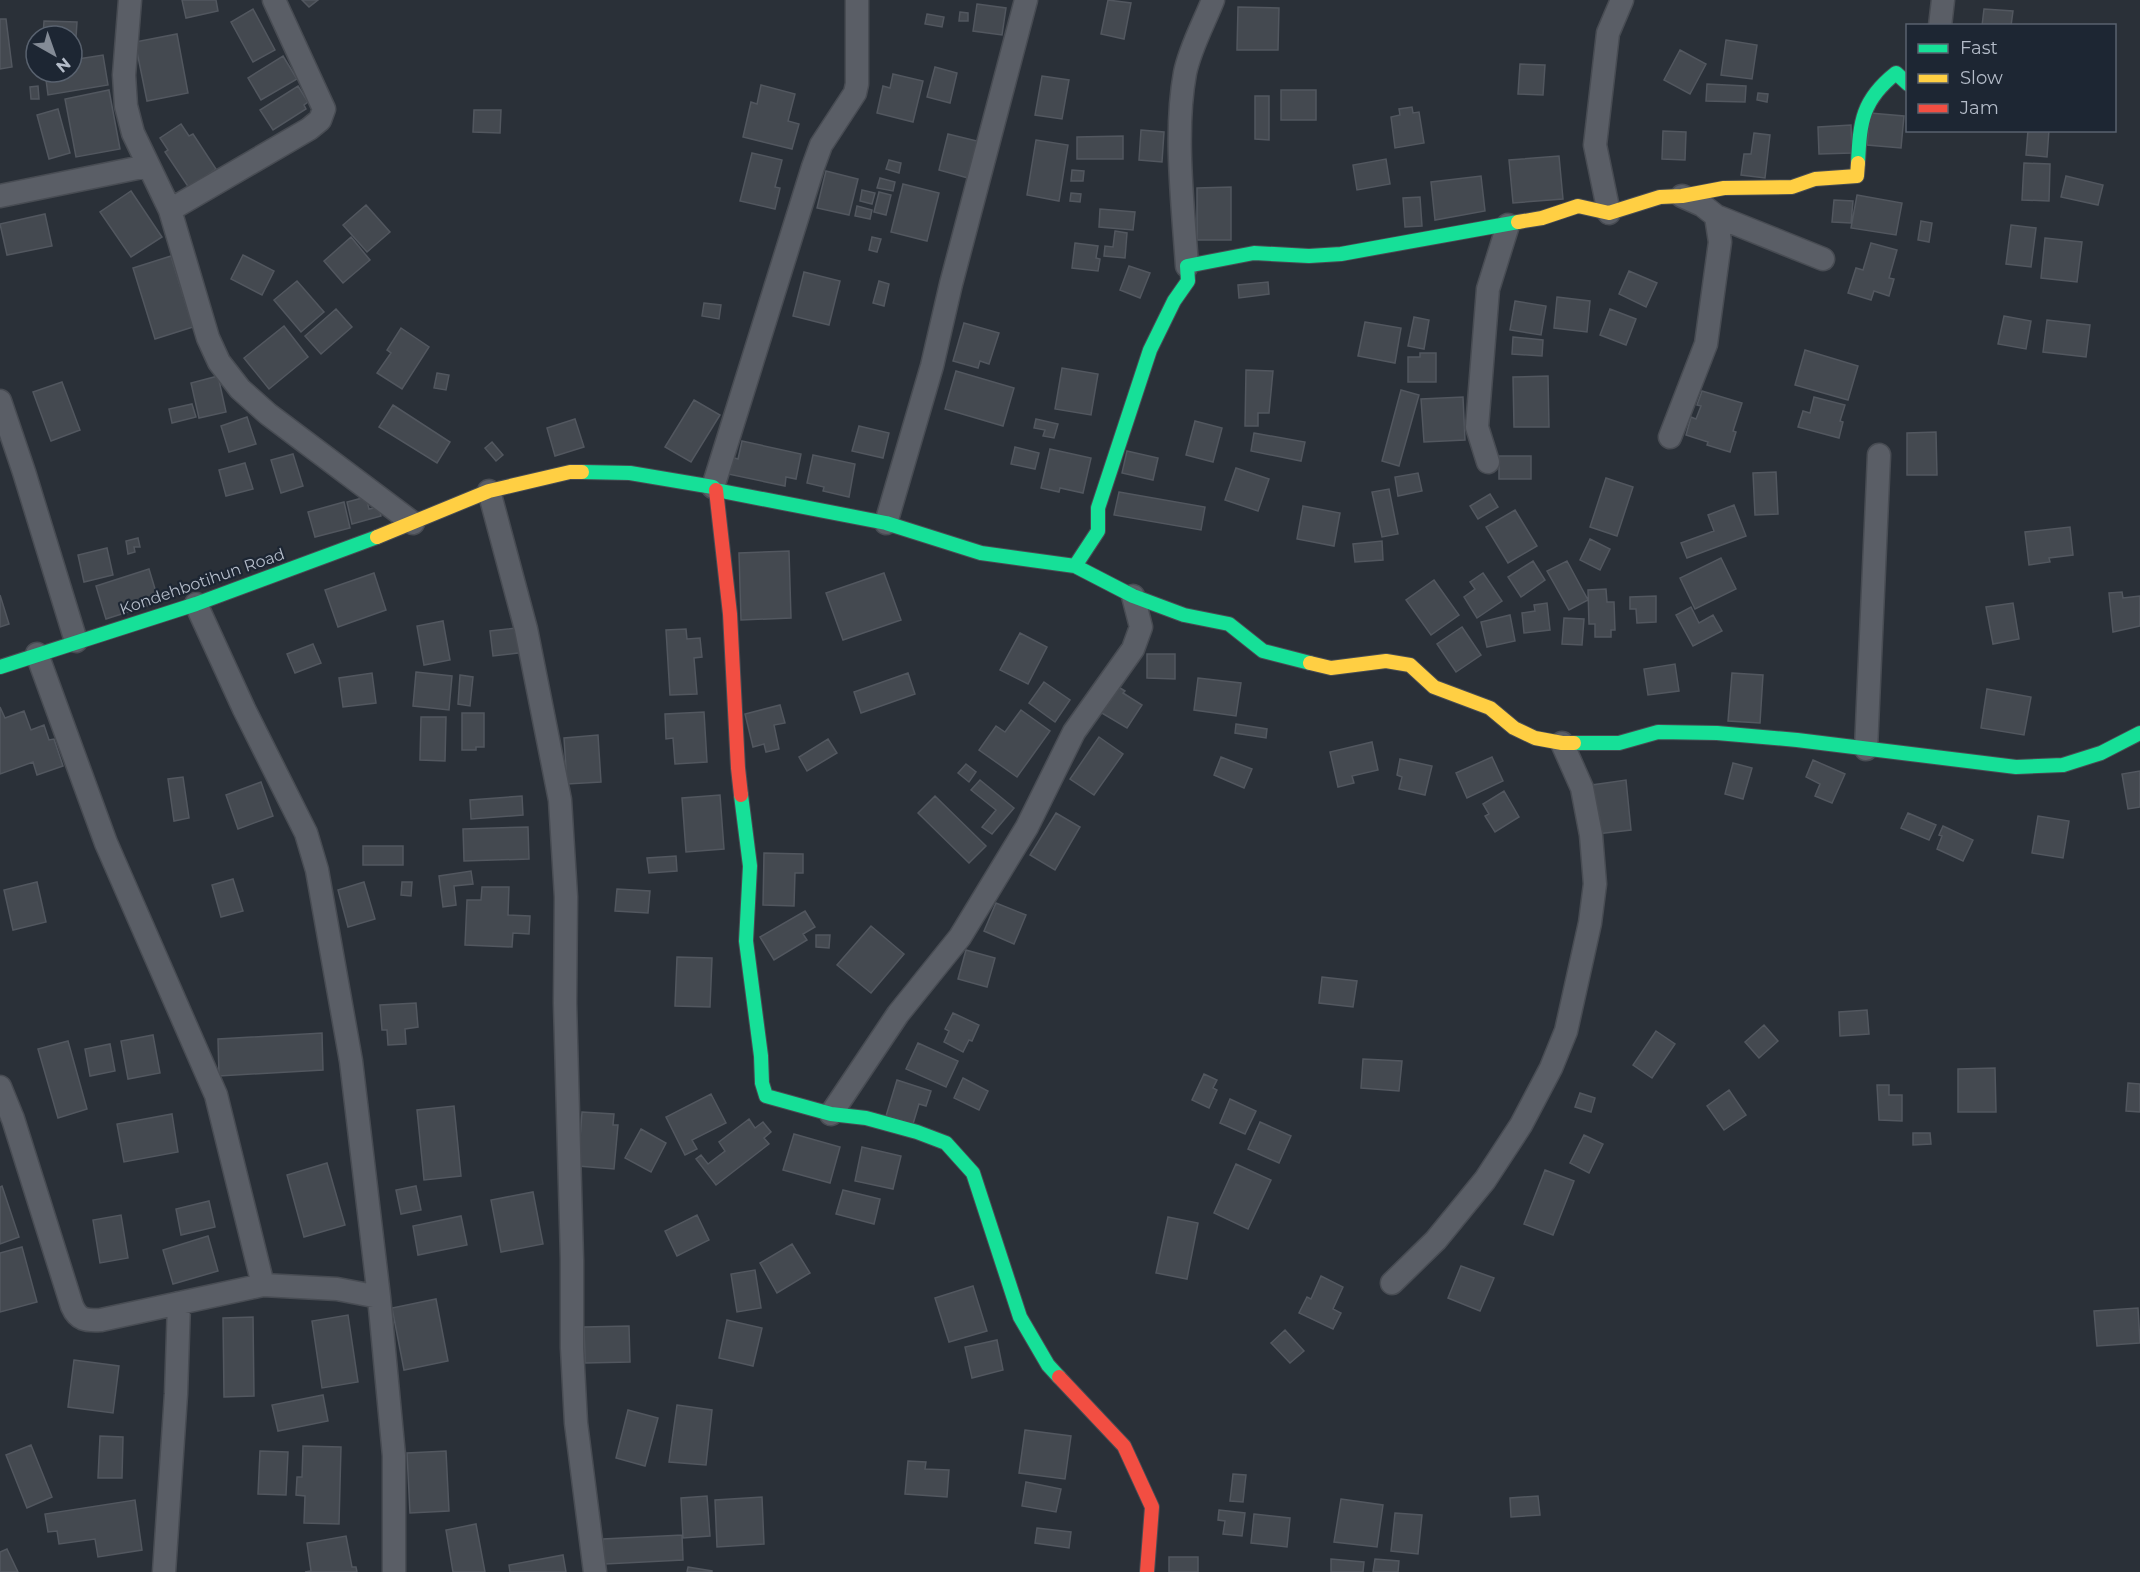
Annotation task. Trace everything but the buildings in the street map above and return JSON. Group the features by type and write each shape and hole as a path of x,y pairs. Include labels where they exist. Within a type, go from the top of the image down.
{"street":[{"path":"130,0 124,75 126,106 133,133 170,210 208,338 219,362 240,389 268,414 413,523"},
{"path":"170,210 309,129 320,120 324,109 274,0"},
{"path":"857,0 857,84 855,93 821,145 813,167 715,488 730,614 738,768 750,866 746,941 761,1056 762,1083 766,1096 831,1114 866,1118 917,1131 946,1143 973,1173 1020,1317 1048,1365 1124,1446 1152,1507 1147,1572"},
{"path":"886,523 932,366 951,284 1026,0"},
{"path":"1076,566 1098,531 1098,508 1150,350 1174,301 1188,281 1181,181 1181,102 1186,70 1213,0"},
{"path":"1609,213 1595,145 1608,33 1622,0"},
{"path":"1940,24 1943,0"},
{"path":"1187,266 1228,256 1254,253 1309,256 1341,254 1508,225 1542,218 1578,206 1609,213 1660,197 1682,196 1724,188 1792,187 1815,179 1857,176 1859,137 1866,106 1878,88 1896,73 1906,82"},
{"path":"0,196 147,166"},
{"path":"1682,196 1702,205 1716,216 1823,259"},
{"path":"1670,438 1706,344 1720,242 1716,216"},
{"path":"1488,462 1477,427 1488,289 1508,225"},
{"path":"0,401 76,641"},
{"path":"1866,748 1879,455"},
{"name":"Kondehbotihun Road","path":"0,666 196,604 413,523 489,491 570,472 601,471 630,473 715,488 886,523 981,553 1076,566 1133,596 1184,615 1229,624 1263,651 1331,668 1386,662 1410,665 1434,687 1490,708 1514,728 1535,738 1562,743 1619,743 1658,732 1717,733 1797,740 2016,767 2063,765 2101,753 2140,733"},
{"path":"489,491 526,629 560,800 566,897 565,1003 572,1260 572,1359 576,1423 595,1572"},
{"path":"831,1114 898,1014 960,937 1027,827 1074,732 1133,649 1141,627 1133,596"},
{"path":"196,604 244,709 306,833 317,870 351,1061 379,1297 394,1456 394,1572"},
{"path":"37,654 106,843 216,1095 263,1285"},
{"path":"1392,1283 1436,1240 1485,1180 1521,1125 1551,1068 1566,1030 1590,923 1595,884 1591,835 1582,788 1562,743"},
{"path":"0,1087 13,1119 76,1315 87,1321 101,1320 263,1285 338,1289 379,1297"},
{"path":"164,1572 176,1394 179,1303"}],"traffic: fast":[{"path":"1858,163 1862,123 1870,102 1896,73 1906,82"},
{"path":"1075,566 1098,531 1098,508 1150,350 1174,301 1188,281 1187,266 1254,253 1309,256 1341,254 1518,222"},
{"path":"582,472 630,473 713,487 716,490 886,523 981,553 1075,566 1133,596 1184,615 1229,624 1263,651 1310,663"},
{"path":"0,667 196,604 377,537"},
{"path":"1574,743 1619,743 1658,732 1717,733 1797,740 2016,767 2063,765 2101,753 2140,733"},
{"path":"741,795 750,866 746,941 761,1056 762,1083 766,1096 831,1114 866,1118 917,1132 946,1143 973,1173 1020,1317 1048,1365 1059,1377"}],"traffic: slow":[{"path":"1518,222 1542,218 1578,206 1609,213 1660,197 1682,196 1724,188 1792,187 1815,179 1857,176 1858,163"},
{"path":"377,537 489,491 570,472 582,472"},
{"path":"1310,663 1331,668 1386,661 1410,665 1434,687 1490,708 1514,728 1535,738 1574,743"}],"traffic: jam":[{"path":"716,490 730,614 741,795"},
{"path":"1059,1377 1124,1446 1152,1507 1147,1572"}]}
